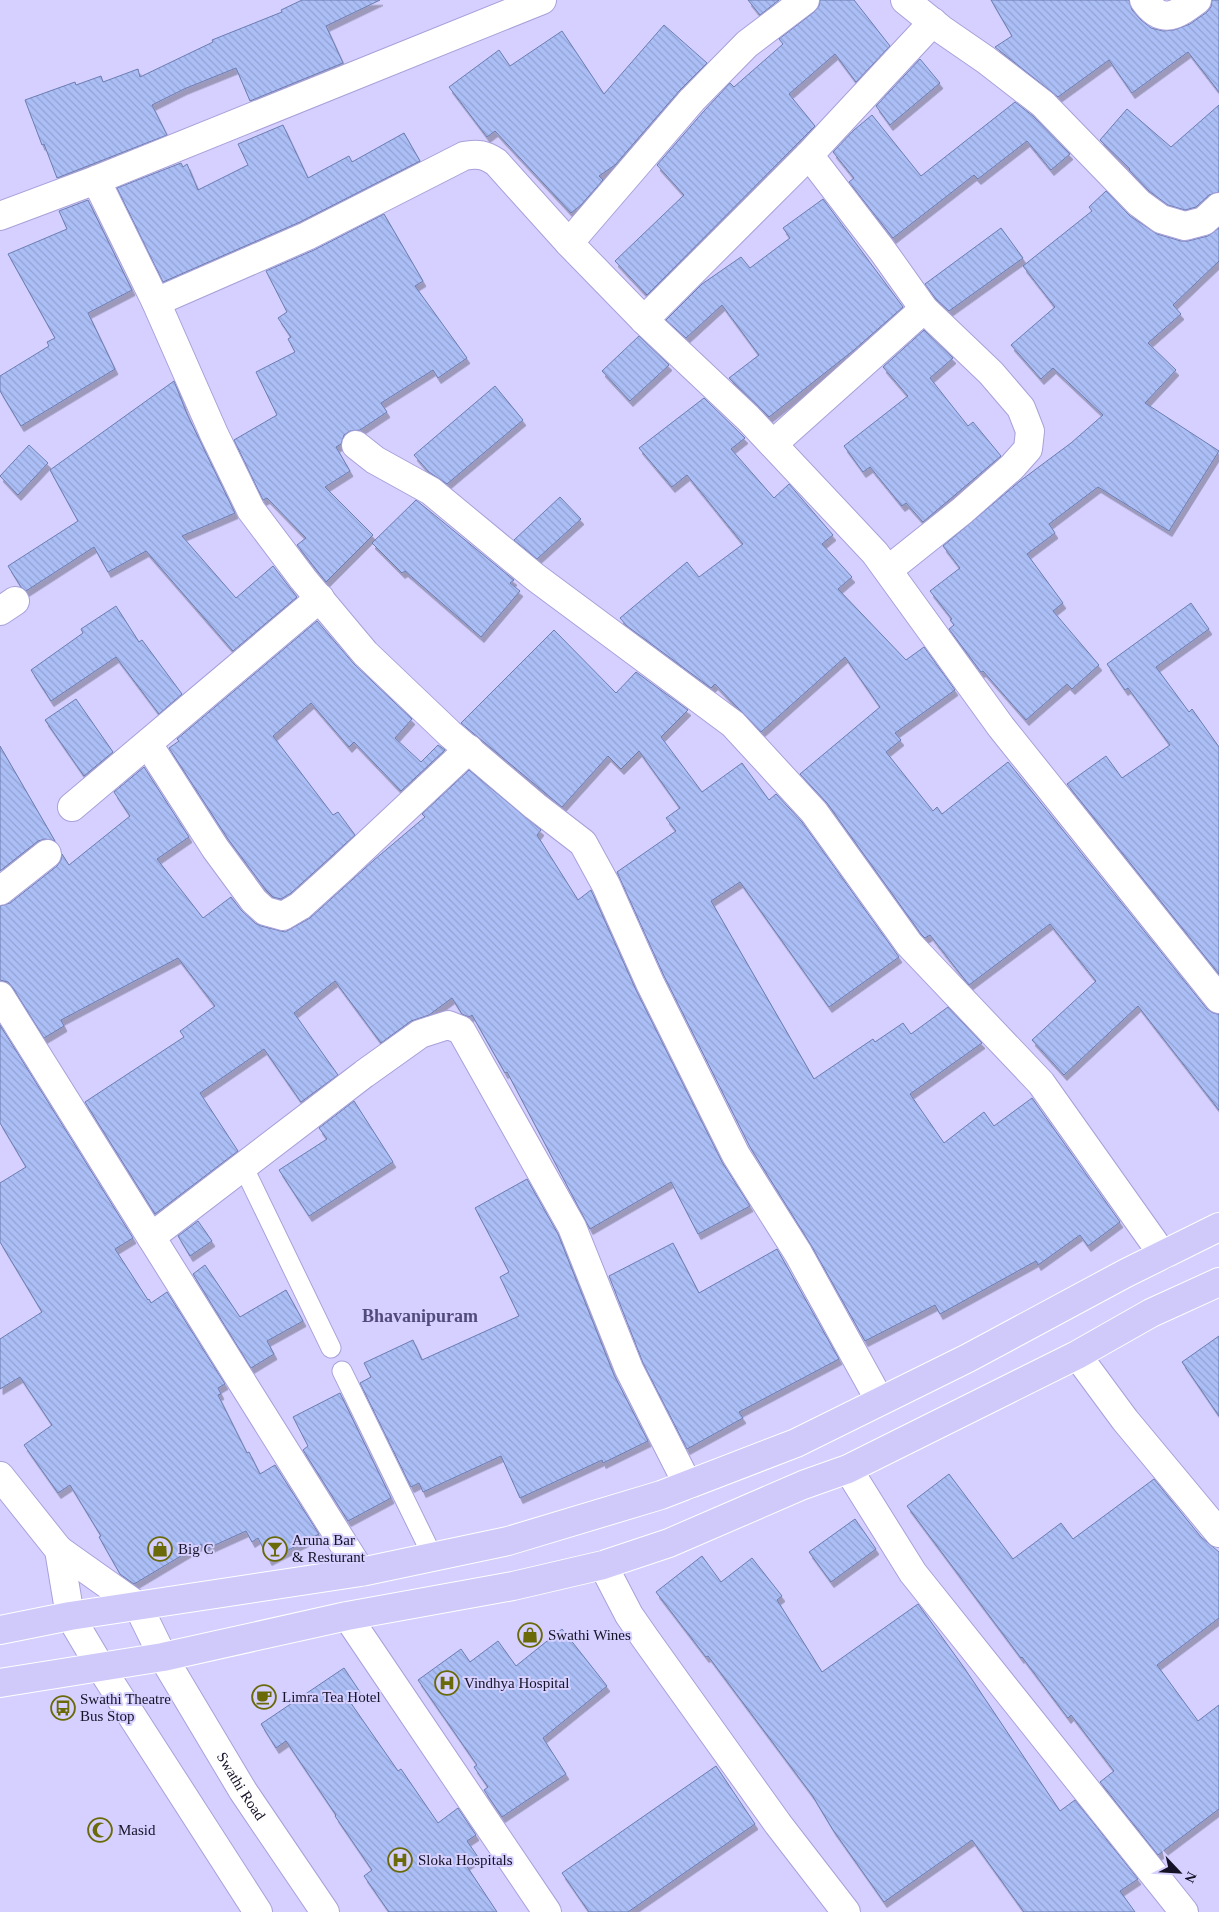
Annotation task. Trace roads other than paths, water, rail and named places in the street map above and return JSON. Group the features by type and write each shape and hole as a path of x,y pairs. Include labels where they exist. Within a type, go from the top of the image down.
{"highway":[{"path":"0,1630 70,1616 361,1572 508,1541 661,1495 796,1443 968,1358 1126,1273 1219,1227"},
{"path":"0,1683 163,1657 347,1616 513,1586 602,1565 669,1543 803,1485 848,1469 1077,1355 1151,1313 1219,1282"}],"street":[{"path":"0,216 96,180 542,0"},
{"path":"569,243 692,100 747,44 805,0"},
{"path":"905,0 1043,104 1139,203 1161,219 1185,226 1204,221 1219,207"},
{"path":"1144,0 1150,9 1161,15 1172,16 1197,0"},
{"path":"644,320 809,155 933,22"},
{"path":"156,302 307,236 446,165 475,154 485,156 496,162 569,243 644,320 773,444 868,546 888,570 1001,727 1219,999"},
{"path":"809,155 882,250 924,309 991,373 1021,408 1030,431 1028,448 1012,468 888,570"},
{"path":"96,180 156,302 210,425 251,510 365,653 450,734 535,806 583,843 606,885 650,983 736,1155 798,1253 880,1401"},
{"path":"773,444 924,309"},
{"path":"356,445 375,460 431,491 535,577 734,724 814,812 909,944 1041,1083 1163,1255"},
{"path":"72,807 320,598"},
{"path":"148,744 216,848 254,901 265,911 283,916 300,906 341,870 469,749"},
{"path":"0,891 47,854"},
{"path":"0,996 361,1572"},
{"path":"150,1237 420,1034 448,1026 460,1030 572,1227 629,1368 688,1485"},
{"path":"1077,1355 1125,1420 1219,1533"},
{"path":"848,1469 913,1573 1184,1912"},
{"path":"0,1476 59,1550 138,1606"},
{"path":"59,1550 70,1616 101,1668 258,1912"},
{"path":"602,1565 629,1615 645,1638 778,1824 846,1912"},
{"name":"Swathi Road","path":"138,1606 163,1657 243,1791 325,1912"},
{"path":"347,1616 547,1912"}],"lane":[{"path":"243,1166 331,1348"},
{"path":"342,1371 432,1557"}],"place":[{"name":"Big C","path":"160,1549"},
{"name":"Aruna Bar & Resturant","path":"275,1549"},
{"name":"Swathi Wines","path":"530,1635"},
{"name":"Vindhya Hospital","path":"447,1683"},
{"name":"Limra Tea Hotel","path":"264,1697"},
{"name":"Swathi Theatre Bus Stop","path":"63,1708"},
{"name":"Masid","path":"100,1830"},
{"name":"Sloka Hospitals","path":"400,1860"}],"district":[{"name":"Bhavanipuram","path":"420,1316"}]}
